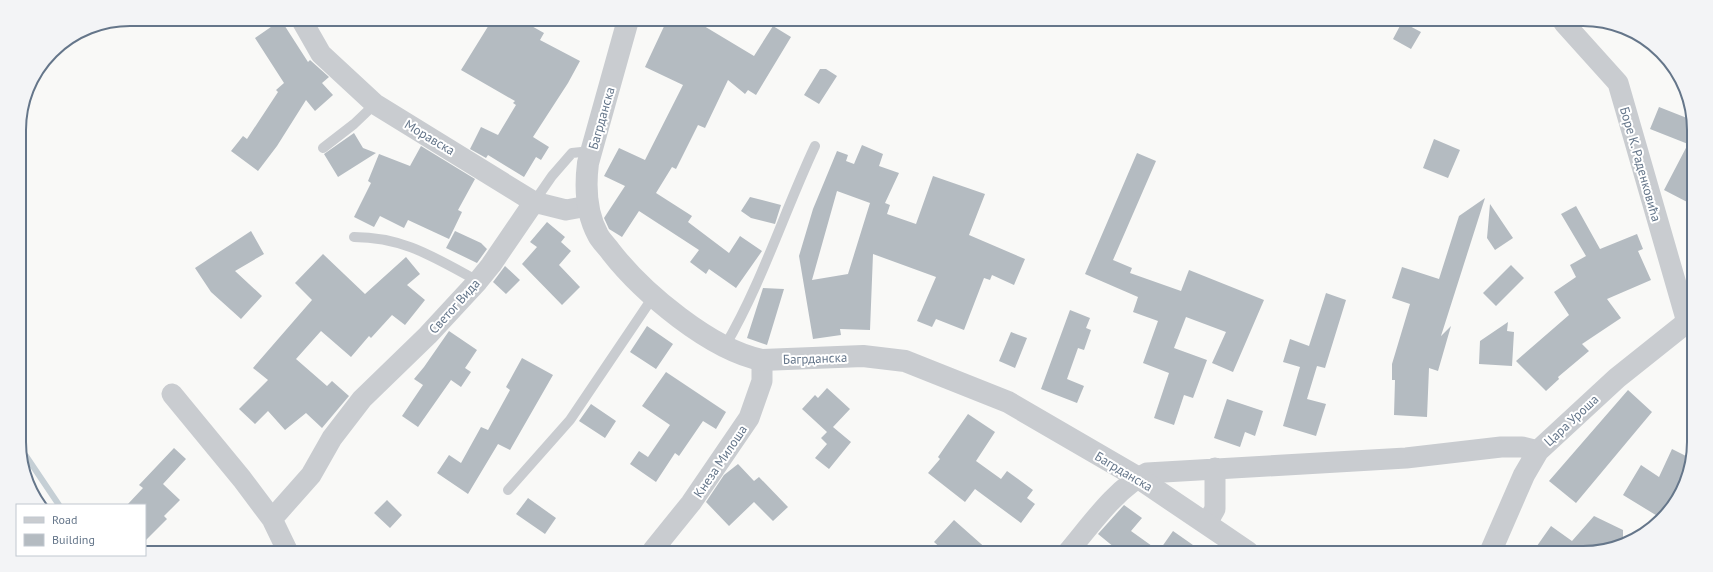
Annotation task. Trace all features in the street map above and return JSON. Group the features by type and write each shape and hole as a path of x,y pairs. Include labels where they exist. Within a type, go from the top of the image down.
{"street":[{"name":"Моравска","path":"305,26 321,54 375,104 534,202 566,210 588,206"},
{"name":"Багрданска","path":"626,26 591,151 586,178 588,206 598,235 619,262 653,297 686,322 746,357 762,360 863,356 905,361 1008,402 1137,477 1208,523 1240,546"},
{"name":"Боре К. Раденковића","path":"1567,26 1618,83 1687,313"},
{"name":"Светог Вида","path":"272,519 311,475 332,438 362,399 428,335 478,281 491,265 534,202"},
{"name":"Цара Уроша","path":"1493,546 1524,475 1538,451 1617,378 1687,322"},
{"name":"Кнеза Милоша","path":"657,546 691,503 749,418 762,381 762,360"},
{"path":"172,394 228,461 272,519 286,546"},
{"path":"1073,546 1122,491 1137,477 1146,473 1406,458 1501,447 1522,447 1538,451"},
{"path":"1208,523 1215,509 1215,468"}],"lane":[{"path":"323,148 354,124 375,104"},
{"path":"725,346 738,324 794,191 815,146"},
{"path":"534,202 552,176 572,153 591,151"},
{"path":"354,237 370,237 400,243 419,250 478,281"},
{"path":"508,490 570,420 653,297"}],"building":[{"path":"272,26 285,26 308,62 310,60 329,77 322,83 333,95 315,111 306,100 277,146 258,171 231,151 243,136 247,139 278,92 276,90 284,83 255,38"},
{"path":"488,26 532,26 544,33 540,40 580,61 568,83 533,137 549,147 541,160 536,157 524,177 488,155 486,158 470,149 481,127 498,135 516,105 513,103 515,101 461,70"},
{"path":"664,26 704,26 754,56 773,26 791,37 756,95 748,90 745,94 728,80 705,128 698,125 676,169 672,167 656,193 692,216 688,222 729,253 740,236 762,251 736,288 709,269 706,274 690,262 699,250 639,211 622,237 609,229 604,218 625,186 604,176 619,148 645,160 683,85 645,67"},
{"path":"1400,26 1410,26 1421,32 1411,49 1393,39"},
{"path":"820,69 826,69 837,76 819,104 804,95"},
{"path":"1659,107 1686,118 1687,144 1650,129"},
{"path":"354,133 363,148 376,153 338,177 324,154"},
{"path":"1434,139 1460,150 1448,178 1423,168"},
{"path":"862,145 883,154 879,166 899,173 885,203 890,205 887,214 916,224 933,176 985,194 969,235 1025,259 1014,285 992,275 990,280 984,278 964,330 936,319 932,327 917,321 936,277 873,254 870,330 840,329 841,335 813,339 799,256 813,209 837,151 848,155 846,161 854,164","holes":["837,191 870,203 848,274 812,280"]},
{"path":"421,146 475,179 458,210 462,212 449,239 408,220 404,228 380,216 374,227 354,217 371,183 368,181 379,154 410,166"},
{"path":"1687,146 1687,202 1664,190"},
{"path":"1137,153 1156,161 1113,260 1132,268 1130,273 1181,291 1189,270 1264,300 1233,372 1212,363 1226,332 1186,317 1174,348 1207,360 1193,398 1184,395 1174,425 1154,418 1169,373 1143,363 1158,321 1133,312 1138,297 1085,274"},
{"path":"750,197 781,205 775,224 751,218 741,211"},
{"path":"1485,198 1441,336 1451,326 1438,371 1429,368 1427,417 1394,415 1395,380 1392,380 1392,364 1410,304 1392,298 1402,267 1439,279 1459,216"},
{"path":"1490,204 1513,238 1495,250 1487,238"},
{"path":"1576,206 1600,249 1637,234 1643,249 1638,251 1651,280 1607,299 1621,318 1582,344 1589,351 1558,377 1559,379 1546,391 1516,361 1569,315 1554,292 1576,277 1570,265 1586,256 1561,214"},
{"path":"547,222 565,237 561,242 571,251 559,265 580,287 562,305 522,264 537,247 530,242"},
{"path":"251,231 264,254 235,271 262,296 241,319 211,292 195,268"},
{"path":"455,231 481,243 487,249 477,263 446,248"},
{"path":"323,254 365,294 406,257 420,274 407,285 425,300 405,325 392,315 371,338 369,336 351,357 321,331 296,359 327,386 332,381 349,396 322,428 306,413 285,430 268,411 255,424 239,409 268,380 253,368 312,300 295,283"},
{"path":"1511,265 1524,278 1496,306 1483,293"},
{"path":"505,266 520,280 506,294 493,282"},
{"path":"763,288 784,289 767,345 747,338"},
{"path":"1326,293 1346,300 1325,368 1317,366 1307,399 1326,404 1316,436 1283,426 1300,367 1283,362 1290,339 1309,346"},
{"path":"1070,310 1090,318 1086,328 1091,330 1084,350 1078,348 1067,379 1084,386 1077,403 1041,389"},
{"path":"1508,322 1507,331 1514,332 1512,366 1479,364 1480,341"},
{"path":"647,326 673,344 656,369 630,352"},
{"path":"449,331 477,350 465,368 471,372 461,387 451,380 418,427 402,416 423,385 414,379"},
{"path":"1011,332 1027,338 1015,368 999,361"},
{"path":"522,358 553,375 510,450 498,444 468,494 437,473 449,455 461,463 481,427 488,430 510,390 506,387"},
{"path":"666,372 726,412 716,429 703,421 679,456 675,453 656,482 630,464 639,451 648,457 670,425 642,406"},
{"path":"827,388 850,409 833,427 851,442 829,469 815,458 827,444 821,438 827,432 802,409 815,395 818,398"},
{"path":"1628,390 1652,412 1576,503 1549,481"},
{"path":"1227,399 1263,411 1255,436 1245,432 1240,447 1214,438"},
{"path":"591,404 616,421 605,438 579,421"},
{"path":"968,414 995,432 976,461 1001,479 1007,471 1033,490 1027,498 1035,504 1021,523 975,489 965,502 928,473 940,459 938,457"},
{"path":"174,448 186,459 163,484 180,500 164,516 167,519 146,540 146,504 128,504 143,488 139,485"},
{"path":"1672,449 1686,456 1679,482 1666,505 1657,515 1623,495 1641,465 1659,477"},
{"path":"738,464 754,481 759,477 788,507 773,521 754,502 729,526 706,502 724,475"},
{"path":"528,498 556,518 545,534 516,514"},
{"path":"387,500 402,515 390,528 374,513"},
{"path":"1124,505 1142,518 1131,531 1152,546 1113,546 1098,534"},
{"path":"1594,516 1623,530 1623,538 1603,544 1590,546 1537,546 1551,526 1572,541"},
{"path":"954,520 983,546 938,546 934,542"},
{"path":"1173,531 1194,546 1162,546"}],"waterway":[{"path":"27,458 58,504"}]}
